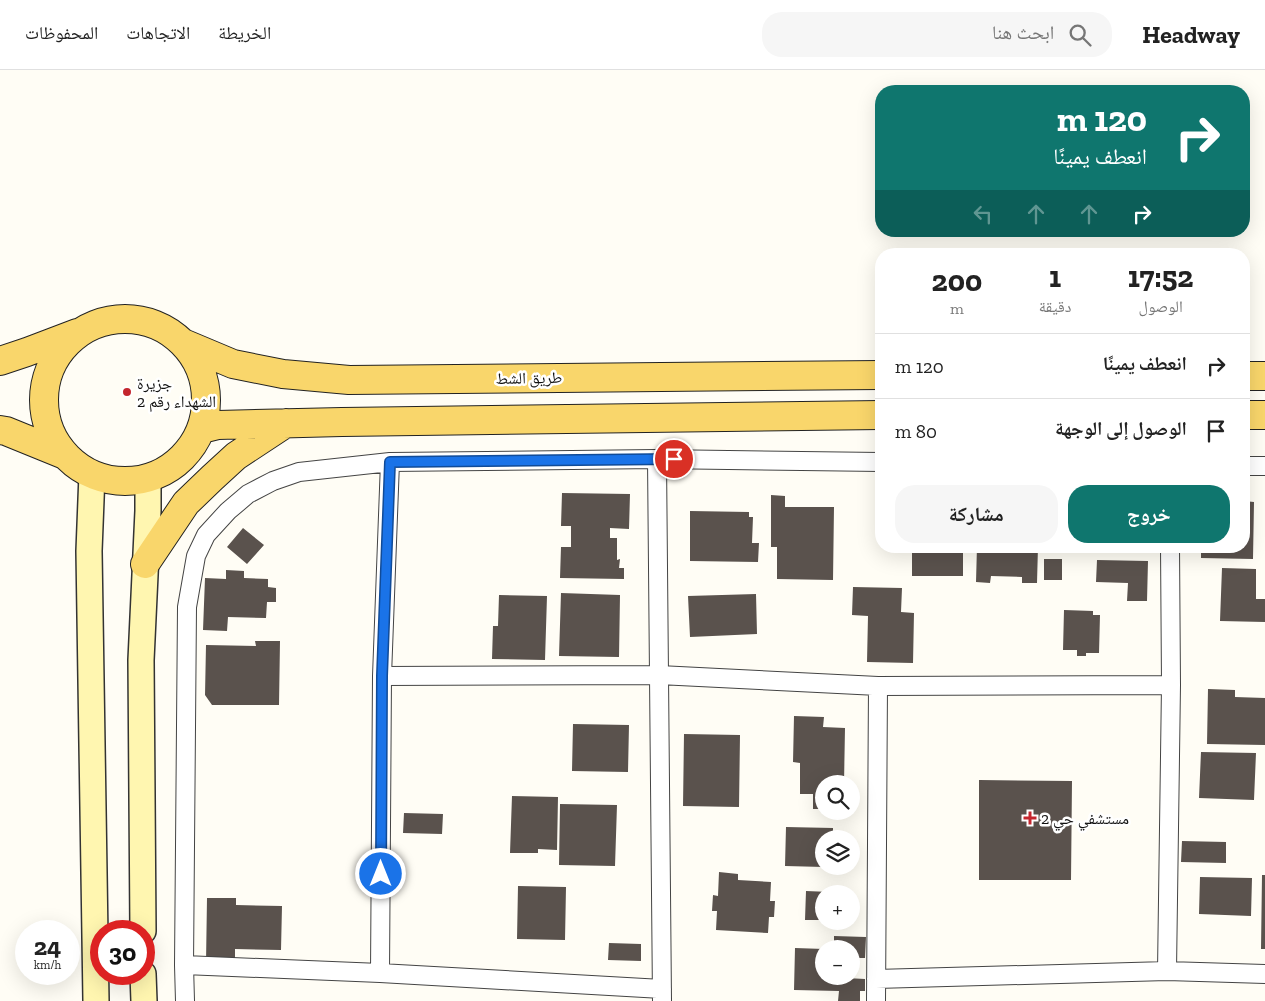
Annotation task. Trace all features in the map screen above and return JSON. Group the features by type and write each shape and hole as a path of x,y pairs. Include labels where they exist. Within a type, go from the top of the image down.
{"main road":[{"path":"0,361 27,352 85,329 110,320 136,319 162,327 183,343 197,361 205,383 207,406 202,428 193,446 181,460 165,471 148,478 120,481 92,474 78,466 66,455 50,430 44,402 48,373 63,348 85,329"},
{"name":"طريق الشط","path":"183,343 233,364 283,374 349,380 875,375"},
{"path":"1250,376 1265,376"},
{"path":"202,428 218,425 286,423 875,415"},
{"path":"1250,415 1265,415"},
{"path":"145,564 186,503 236,456 286,423"},
{"path":"0,430 66,455"},
{"path":"92,474 89,551 96,1001"},
{"path":"143,920 141,660 148,478"},
{"path":"143,985 144,1001"}],"street":[{"path":"184,965 380,973 662,995 657,459"},
{"path":"185,1001 187,608 196,556 206,535 228,511 248,494 273,481 299,472 390,462 657,459 875,462"},
{"path":"380,973 382,676 390,462"},
{"path":"1250,466 1265,466"},
{"path":"1167,971 1171,684 1170,553"},
{"path":"382,676 659,675 878,686 1171,684"},
{"path":"876,1001 878,686"},
{"path":"876,979 1167,971 1265,974"}],"building":[{"path":"562,493 630,494 629,529 610,528 610,538 617,538 617,560 620,559 619,568 624,568 624,579 560,578 561,547 571,547 571,526 561,526"},
{"path":"771,495 785,496 785,507 834,507 833,580 777,579 777,547 771,547"},
{"path":"1250,502 1254,502 1253,559 1201,558 1201,553 1250,553"},
{"path":"690,511 749,512 749,517 753,517 752,543 759,543 758,562 690,561"},
{"path":"243,528 264,545 247,564 227,547"},
{"path":"912,553 963,553 963,576 912,576"},
{"path":"977,553 1038,553 1037,583 1022,583 1022,577 991,576 990,583 976,582"},
{"path":"1044,559 1062,559 1062,580 1044,580"},
{"path":"1097,560 1148,561 1147,601 1127,601 1128,583 1096,582"},
{"path":"1222,568 1256,569 1256,599 1265,599 1265,622 1220,621"},
{"path":"226,570 244,571 244,578 268,579 268,587 276,588 276,602 267,602 266,618 228,617 227,631 203,630 205,578 226,579"},
{"path":"853,587 902,588 901,612 914,613 913,663 867,662 868,616 852,615"},
{"path":"561,593 620,595 619,657 559,656"},
{"path":"756,594 757,634 690,637 688,596"},
{"path":"499,595 547,596 545,660 492,659 493,626 498,626"},
{"path":"1064,610 1093,611 1093,615 1100,615 1099,653 1086,653 1086,656 1077,656 1077,650 1063,650"},
{"path":"255,641 280,641 279,705 212,705 205,695 206,645 256,646"},
{"path":"1208,689 1235,690 1235,697 1265,698 1265,745 1207,744"},
{"path":"794,716 824,717 823,727 845,728 844,775 815,775 815,809 813,809 813,794 800,794 800,763 793,762"},
{"path":"573,724 629,725 628,772 572,771"},
{"path":"684,734 740,735 739,807 683,806"},
{"path":"1201,752 1256,753 1254,800 1199,798"},
{"path":"979,780 1072,781 1071,880 979,880"},
{"path":"512,796 558,797 557,850 538,849 538,853 510,853"},
{"path":"560,804 617,805 615,866 559,865"},
{"path":"404,813 443,814 442,834 403,833"},
{"path":"786,827 833,828 833,830 815,830 815,867 785,866"},
{"path":"1182,841 1226,842 1226,863 1181,862"},
{"path":"719,872 738,874 738,880 771,882 770,901 775,901 774,917 769,917 768,933 716,930 717,911 712,911 713,895 718,896"},
{"path":"1262,875 1265,875 1265,949 1261,949"},
{"path":"1200,877 1252,878 1251,916 1199,914"},
{"path":"518,886 566,887 565,940 517,939"},
{"path":"806,891 815,891 815,920 805,920"},
{"path":"207,898 236,898 236,905 282,906 281,950 235,949 235,964 206,963"},
{"path":"834,936 866,937 865,958 860,958 860,940 834,940"},
{"path":"609,943 641,944 641,961 608,960"},
{"path":"795,948 815,949 815,985 860,985 860,979 865,979 865,991 860,991 860,1001 838,1001 839,991 794,990"}],"place":[{"name":"جزيرة الشهداء رقم 2","path":"127,392"},
{"name":"مستشفي حي 2","path":"1030,818"}],"route":[{"path":"381,874 382,676 390,462 674,459"}]}
